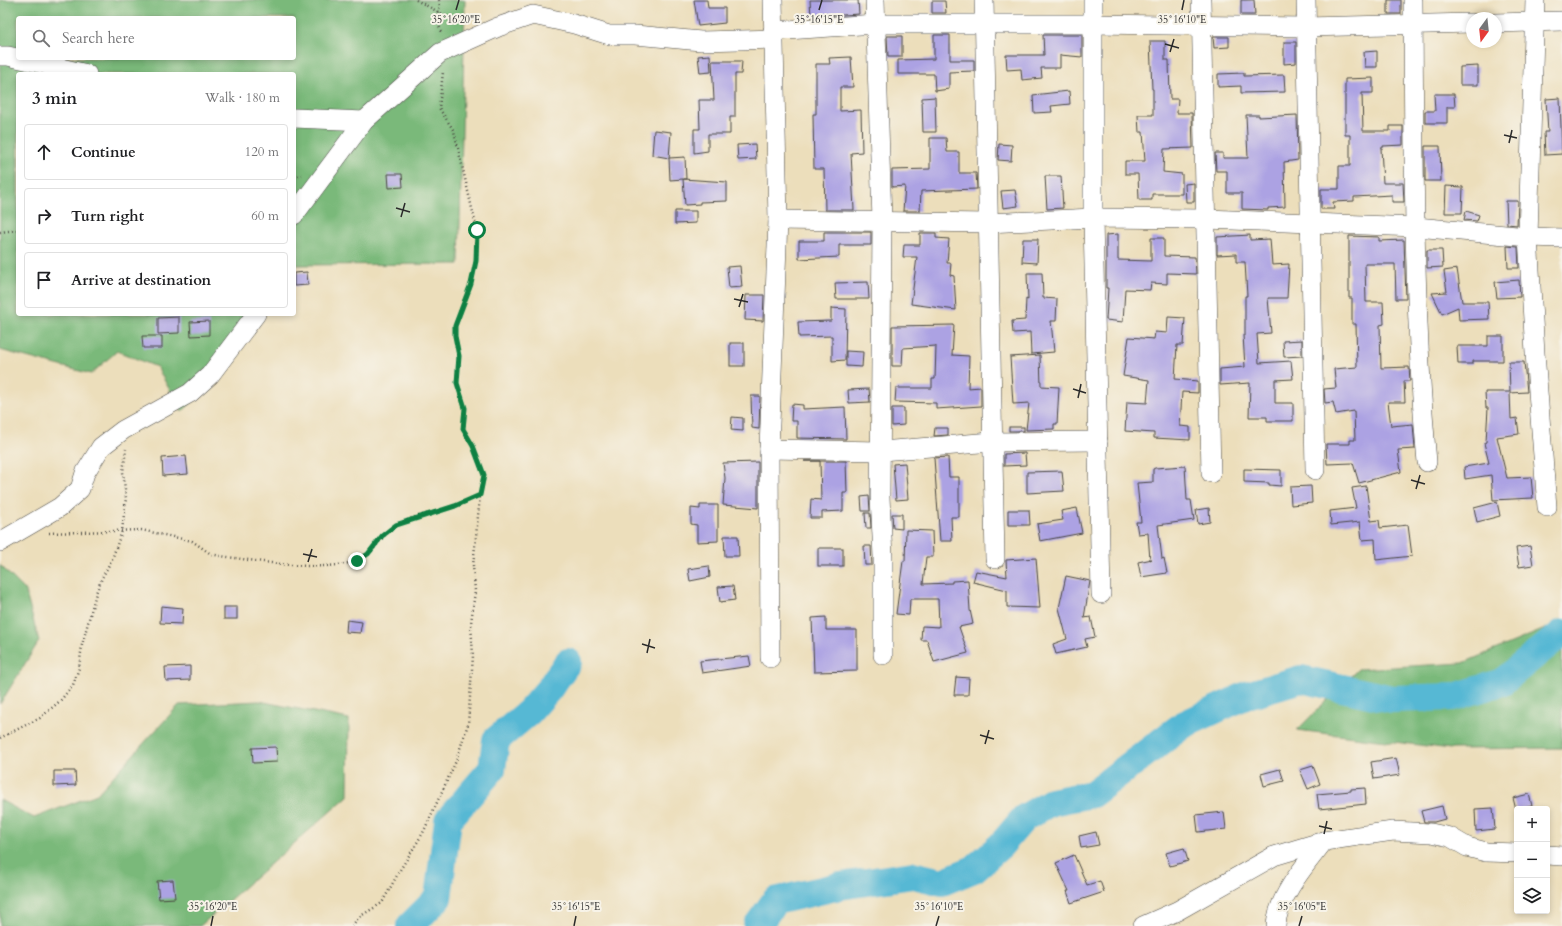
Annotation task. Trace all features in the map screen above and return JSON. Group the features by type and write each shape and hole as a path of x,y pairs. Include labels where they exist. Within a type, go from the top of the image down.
{"street":[{"path":"770,658 769,449 778,220 773,0"},
{"path":"875,0 882,221 880,497 883,556 883,655"},
{"path":"984,0 995,559"},
{"path":"1093,0 1093,218 1101,594"},
{"path":"1201,0 1211,473"},
{"path":"1306,0 1309,224 1315,470"},
{"path":"1413,0 1416,227 1421,395 1427,462"},
{"path":"1535,0 1528,237 1547,507"},
{"path":"296,212 364,121 440,53 498,27 533,15 574,24 609,35 635,35 701,42 875,24 1093,24 1306,27 1466,23"},
{"path":"1502,23 1562,22"},
{"path":"0,56 16,58"},
{"path":"26,60 78,72"},
{"path":"296,118 364,121"},
{"path":"778,220 988,223 1093,218 1206,219 1416,227 1528,237 1562,238"},
{"path":"0,542 60,507 80,489 85,473 101,447 123,430 190,393 210,375 254,316"},
{"path":"769,449 881,451 992,442 1098,441"},
{"path":"1143,926 1177,911 1274,856 1324,841 1393,831 1431,833 1450,837 1467,847 1486,852 1514,853"},
{"path":"1276,926 1283,900 1298,875 1324,841"},
{"path":"1550,855 1562,856"}],"path":[{"path":"416,0 459,24 467,24"},
{"path":"352,926 359,917 382,903 423,833 456,761 468,724 473,656 471,623 475,591 473,566 480,495 484,475 473,446 463,429 465,408 457,383 459,356 455,336 455,326 471,284 476,261 477,230 454,131 439,108 443,76 440,53 441,27 437,13 440,7 440,0"},
{"path":"0,232 16,230"},
{"path":"0,738 40,718 60,701 73,685 79,668 82,645 96,593 112,559 122,531 126,498 123,472 126,448 129,443"},
{"path":"47,533 141,530 192,541 211,554 220,556 297,565 324,565 357,561 368,554 382,536 396,525 455,506 480,495"}],"green space":[{"path":"0,0 465,0 459,264 296,265 296,72 16,72 16,316 243,316 232,362 182,412 157,367 117,351 91,374 0,350"},
{"path":"0,565 25,590 39,641 0,704"},
{"path":"1562,622 1562,748 1451,749 1297,730 1358,669 1463,663"},
{"path":"259,701 349,719 348,796 200,926 0,926 0,800 34,818 97,794 179,705"}],"building":[{"path":"694,0 707,0 708,8 725,8 725,23 698,26"},
{"path":"810,0 858,0 859,14 811,17"},
{"path":"1241,0 1254,0 1255,15 1241,15"},
{"path":"1388,0 1401,0 1401,14 1388,14"},
{"path":"932,1 945,1 946,13 932,13"},
{"path":"934,35 950,35 950,60 974,60 974,71 949,72 949,89 935,91 934,74 898,74 898,60 934,59"},
{"path":"1043,35 1082,35 1082,57 1060,55 1060,68 1041,68 1042,78 1022,80 1021,69 1007,70 1006,55 1044,55"},
{"path":"887,36 902,36 902,57 888,57"},
{"path":"1213,37 1229,37 1229,47 1214,48"},
{"path":"1150,41 1165,41 1165,60 1169,60 1170,99 1178,99 1177,113 1192,113 1193,148 1164,149 1163,172 1182,174 1182,194 1152,194 1152,200 1139,200 1138,174 1125,174 1125,161 1145,161 1143,132 1139,132 1138,115 1153,115"},
{"path":"1284,42 1296,42 1296,63 1284,64"},
{"path":"1377,51 1377,67 1365,67 1364,52"},
{"path":"710,55 711,72 700,73 698,56"},
{"path":"851,57 853,87 840,87 840,111 861,110 862,152 851,153 854,210 825,210 824,169 814,169 813,114 816,114 816,64 830,64 829,58"},
{"path":"712,61 742,61 741,74 735,74 735,117 730,117 730,134 708,134 708,151 694,153 694,129 700,129 699,100 714,100"},
{"path":"1478,66 1478,85 1460,85 1460,67"},
{"path":"1244,73 1244,76 1284,75 1285,92 1241,93 1241,86 1218,87 1218,74"},
{"path":"1373,78 1373,93 1362,93 1363,131 1390,131 1390,126 1403,126 1403,145 1383,146 1383,148 1381,148 1383,183 1403,183 1404,202 1392,202 1392,195 1354,197 1354,201 1333,202 1334,209 1321,209 1321,189 1339,189 1339,166 1350,166 1350,135 1345,135 1345,79"},
{"path":"1069,91 1070,104 1051,106 1052,112 1034,113 1033,95"},
{"path":"1434,94 1454,94 1455,107 1447,107 1447,123 1425,123 1425,111 1435,111"},
{"path":"935,97 936,132 923,132 922,98"},
{"path":"1560,98 1562,154 1545,155 1544,132 1548,132 1546,99"},
{"path":"1246,115 1259,115 1259,117 1297,115 1298,160 1284,162 1285,207 1268,208 1268,210 1242,209 1242,193 1227,193 1227,171 1216,171 1215,153 1223,153 1223,158 1248,158"},
{"path":"654,130 671,132 669,158 652,155"},
{"path":"930,138 946,138 947,152 959,152 959,173 976,173 977,189 921,191 920,211 903,211 905,186 892,187 892,170 930,169"},
{"path":"755,144 756,159 738,160 737,145"},
{"path":"999,144 1012,145 1011,161 998,160"},
{"path":"1425,146 1440,146 1441,181 1425,181"},
{"path":"685,157 686,179 670,180 669,158"},
{"path":"388,174 402,174 403,187 389,188"},
{"path":"1045,176 1061,176 1063,208 1047,209"},
{"path":"683,179 727,182 727,201 700,202 700,204 685,205"},
{"path":"1194,183 1194,202 1186,202 1185,184"},
{"path":"1446,186 1463,187 1462,213 1445,213"},
{"path":"1015,190 1018,206 1003,208 1001,191"},
{"path":"1506,201 1518,201 1517,225 1507,224"},
{"path":"675,211 696,211 696,223 675,224"},
{"path":"1466,211 1479,215 1477,221 1464,220"},
{"path":"824,232 871,232 871,245 839,245 839,257 799,259 799,241 824,241"},
{"path":"920,233 936,233 936,238 949,239 947,263 951,263 950,275 954,276 956,310 911,304 917,257 903,257 904,245 920,245"},
{"path":"1118,234 1118,260 1151,261 1151,238 1164,238 1164,256 1195,257 1196,274 1167,273 1167,284 1151,283 1150,290 1125,289 1123,322 1106,320 1108,288 1106,288 1106,235"},
{"path":"1250,235 1250,240 1270,239 1272,265 1289,264 1287,298 1268,298 1271,333 1257,334 1259,363 1291,361 1293,379 1275,380 1275,403 1293,403 1293,421 1267,421 1267,417 1249,417 1250,383 1220,385 1220,369 1245,367 1243,335 1245,335 1245,296 1247,296 1245,262 1236,262 1236,254 1217,255 1217,237"},
{"path":"1349,236 1379,237 1379,241 1404,240 1406,299 1396,299 1395,264 1365,264 1366,302 1383,302 1384,324 1380,325 1381,368 1409,367 1410,381 1404,381 1405,402 1388,402 1391,426 1413,424 1415,449 1398,450 1401,472 1359,483 1353,463 1327,464 1326,444 1350,444 1350,440 1355,440 1354,411 1336,414 1333,402 1325,403 1324,389 1336,388 1334,369 1357,367 1356,324 1352,324 1352,298 1349,298"},
{"path":"1023,239 1038,239 1037,263 1022,262"},
{"path":"1507,246 1518,247 1519,268 1508,268"},
{"path":"1427,250 1442,250 1443,267 1427,268"},
{"path":"740,266 742,287 729,288 727,267"},
{"path":"1457,269 1462,302 1488,302 1489,319 1459,320 1458,307 1442,314 1432,293 1447,292 1444,271"},
{"path":"307,272 308,285 296,286 296,273"},
{"path":"1027,273 1042,273 1043,298 1057,299 1056,321 1051,321 1054,352 1031,354 1030,332 1013,333 1012,321 1025,320 1026,299 1028,300"},
{"path":"1519,280 1520,297 1497,298 1495,282"},
{"path":"868,282 869,299 836,299 835,283"},
{"path":"746,295 764,295 763,321 745,320"},
{"path":"831,308 846,309 845,360 832,361 832,336 799,337 798,322 831,321"},
{"path":"179,317 179,333 158,334 158,318"},
{"path":"1168,317 1185,318 1183,345 1177,345 1175,379 1198,381 1198,393 1182,392 1180,426 1190,427 1190,440 1154,438 1154,433 1125,431 1127,402 1147,403 1149,380 1123,376 1129,337 1154,339 1155,332 1167,333"},
{"path":"209,321 209,335 191,336 190,322"},
{"path":"954,325 952,355 969,356 968,388 981,387 981,406 936,409 936,403 895,402 896,388 932,388 932,379 935,379 936,346 903,348 902,366 892,366 892,326"},
{"path":"142,336 162,336 162,348 143,348"},
{"path":"1488,336 1503,336 1503,361 1472,361 1472,364 1458,364 1457,346 1488,346"},
{"path":"1302,340 1302,356 1284,357 1283,341"},
{"path":"730,343 744,343 744,366 730,366"},
{"path":"846,351 863,352 862,367 846,366"},
{"path":"1040,355 1041,386 1059,387 1057,424 1054,424 1054,429 1026,430 1029,403 1013,404 1010,357"},
{"path":"1509,362 1524,362 1527,392 1510,393 1511,419 1517,418 1519,434 1497,437 1507,478 1531,477 1533,498 1493,500 1491,475 1465,479 1464,467 1489,463 1484,443 1486,442 1488,408 1486,408 1485,392 1510,392"},
{"path":"869,389 870,402 849,403 848,390"},
{"path":"751,396 760,396 759,429 752,428"},
{"path":"792,404 803,405 803,409 845,407 846,439 797,438 797,421 791,421"},
{"path":"892,408 904,408 904,425 892,426"},
{"path":"732,417 743,418 743,431 731,430"},
{"path":"1009,427 1024,427 1024,431 1009,431"},
{"path":"935,428 948,428 948,435 934,436"},
{"path":"1025,453 1026,465 1004,466 1004,454"},
{"path":"186,456 188,474 163,476 162,458"},
{"path":"948,457 949,477 959,477 959,517 951,517 952,541 940,541 934,458"},
{"path":"820,461 846,461 847,493 843,493 843,511 822,512 822,518 810,518 811,499 821,500"},
{"path":"758,462 758,508 723,505 725,478 723,463"},
{"path":"905,463 908,499 896,500 893,464"},
{"path":"1185,466 1187,500 1191,500 1194,520 1158,525 1162,559 1164,558 1167,573 1141,577 1138,562 1150,559 1148,533 1138,534 1136,522 1141,522 1137,483 1153,482 1153,469 1155,468"},
{"path":"1244,469 1281,470 1281,486 1269,485 1269,483 1244,482"},
{"path":"1062,471 1064,491 1027,493 1027,472"},
{"path":"1311,486 1312,503 1291,505 1290,487"},
{"path":"1366,486 1371,521 1379,520 1380,528 1408,525 1412,556 1376,560 1375,539 1362,540 1360,522 1331,525 1330,511 1356,508 1352,488"},
{"path":"869,496 870,511 862,511 861,497"},
{"path":"1497,502 1500,516 1477,522 1474,508"},
{"path":"700,505 718,505 718,541 697,542 697,525 691,524 691,508 700,509"},
{"path":"1077,508 1082,533 1040,541 1037,524 1063,520 1061,511"},
{"path":"1209,508 1210,522 1198,524 1196,510"},
{"path":"1008,510 1029,510 1030,525 1008,525"},
{"path":"865,513 870,513 871,528 866,528"},
{"path":"892,514 902,514 902,529 893,528"},
{"path":"906,530 932,531 933,557 926,557 923,584 952,583 952,581 968,580 970,610 973,624 959,627 968,653 934,662 927,640 921,640 922,626 939,627 938,599 910,599 909,615 896,614 903,561 905,561"},
{"path":"724,536 738,536 739,556 725,556"},
{"path":"864,546 871,546 872,565 865,565"},
{"path":"1530,546 1533,565 1519,567 1516,548"},
{"path":"818,548 843,548 843,566 818,566"},
{"path":"1036,558 1040,608 1007,607 1007,590 973,582 976,571 1007,577 1006,560"},
{"path":"709,566 710,577 690,581 688,569"},
{"path":"1066,576 1090,581 1084,618 1091,617 1095,637 1085,639 1087,647 1056,654 1053,644 1067,639 1059,608"},
{"path":"733,586 735,600 720,602 718,587"},
{"path":"161,606 183,608 182,624 160,623"},
{"path":"224,607 237,607 237,619 224,619"},
{"path":"826,617 826,630 857,630 857,671 814,672 812,618"},
{"path":"347,620 362,622 360,633 346,632"},
{"path":"749,656 751,666 702,673 700,661"},
{"path":"190,666 190,680 166,681 165,667"},
{"path":"956,677 969,678 968,695 954,695"},
{"path":"276,747 277,762 253,763 252,748"},
{"path":"1396,758 1400,775 1374,779 1371,762"},
{"path":"1313,766 1320,784 1308,789 1300,770"},
{"path":"1280,769 1284,781 1264,786 1261,774"},
{"path":"54,771 75,771 76,785 54,786"},
{"path":"1365,788 1366,804 1319,809 1317,794 1351,791 1351,789"},
{"path":"1529,794 1532,806 1515,806 1513,798"},
{"path":"1442,806 1445,819 1434,822 1424,822 1421,811"},
{"path":"1493,808 1495,829 1476,831 1475,809"},
{"path":"1224,812 1226,829 1198,832 1196,815"},
{"path":"1096,832 1099,845 1081,848 1079,836"},
{"path":"1184,848 1188,861 1170,866 1166,853"},
{"path":"1074,855 1087,885 1100,881 1104,892 1071,903 1067,891 1069,891 1056,863"},
{"path":"173,880 175,898 159,899 157,881"}],"waterway":[{"path":"757,926 775,901 840,886 913,875 942,882 974,869 1001,845 1024,818 1051,802 1092,794 1183,725 1247,695 1301,679 1392,699 1454,697 1502,682 1562,633"},
{"path":"410,926 438,898 448,820 492,769 496,740 529,712 549,689 568,662"}],"route":[{"path":"357,561 368,554 382,536 396,525 418,516 455,506 480,495 484,475 476,458 473,446 463,429 465,421 465,408 457,383 456,374 459,356 455,336 455,326 469,293 476,261 477,230"}]}
